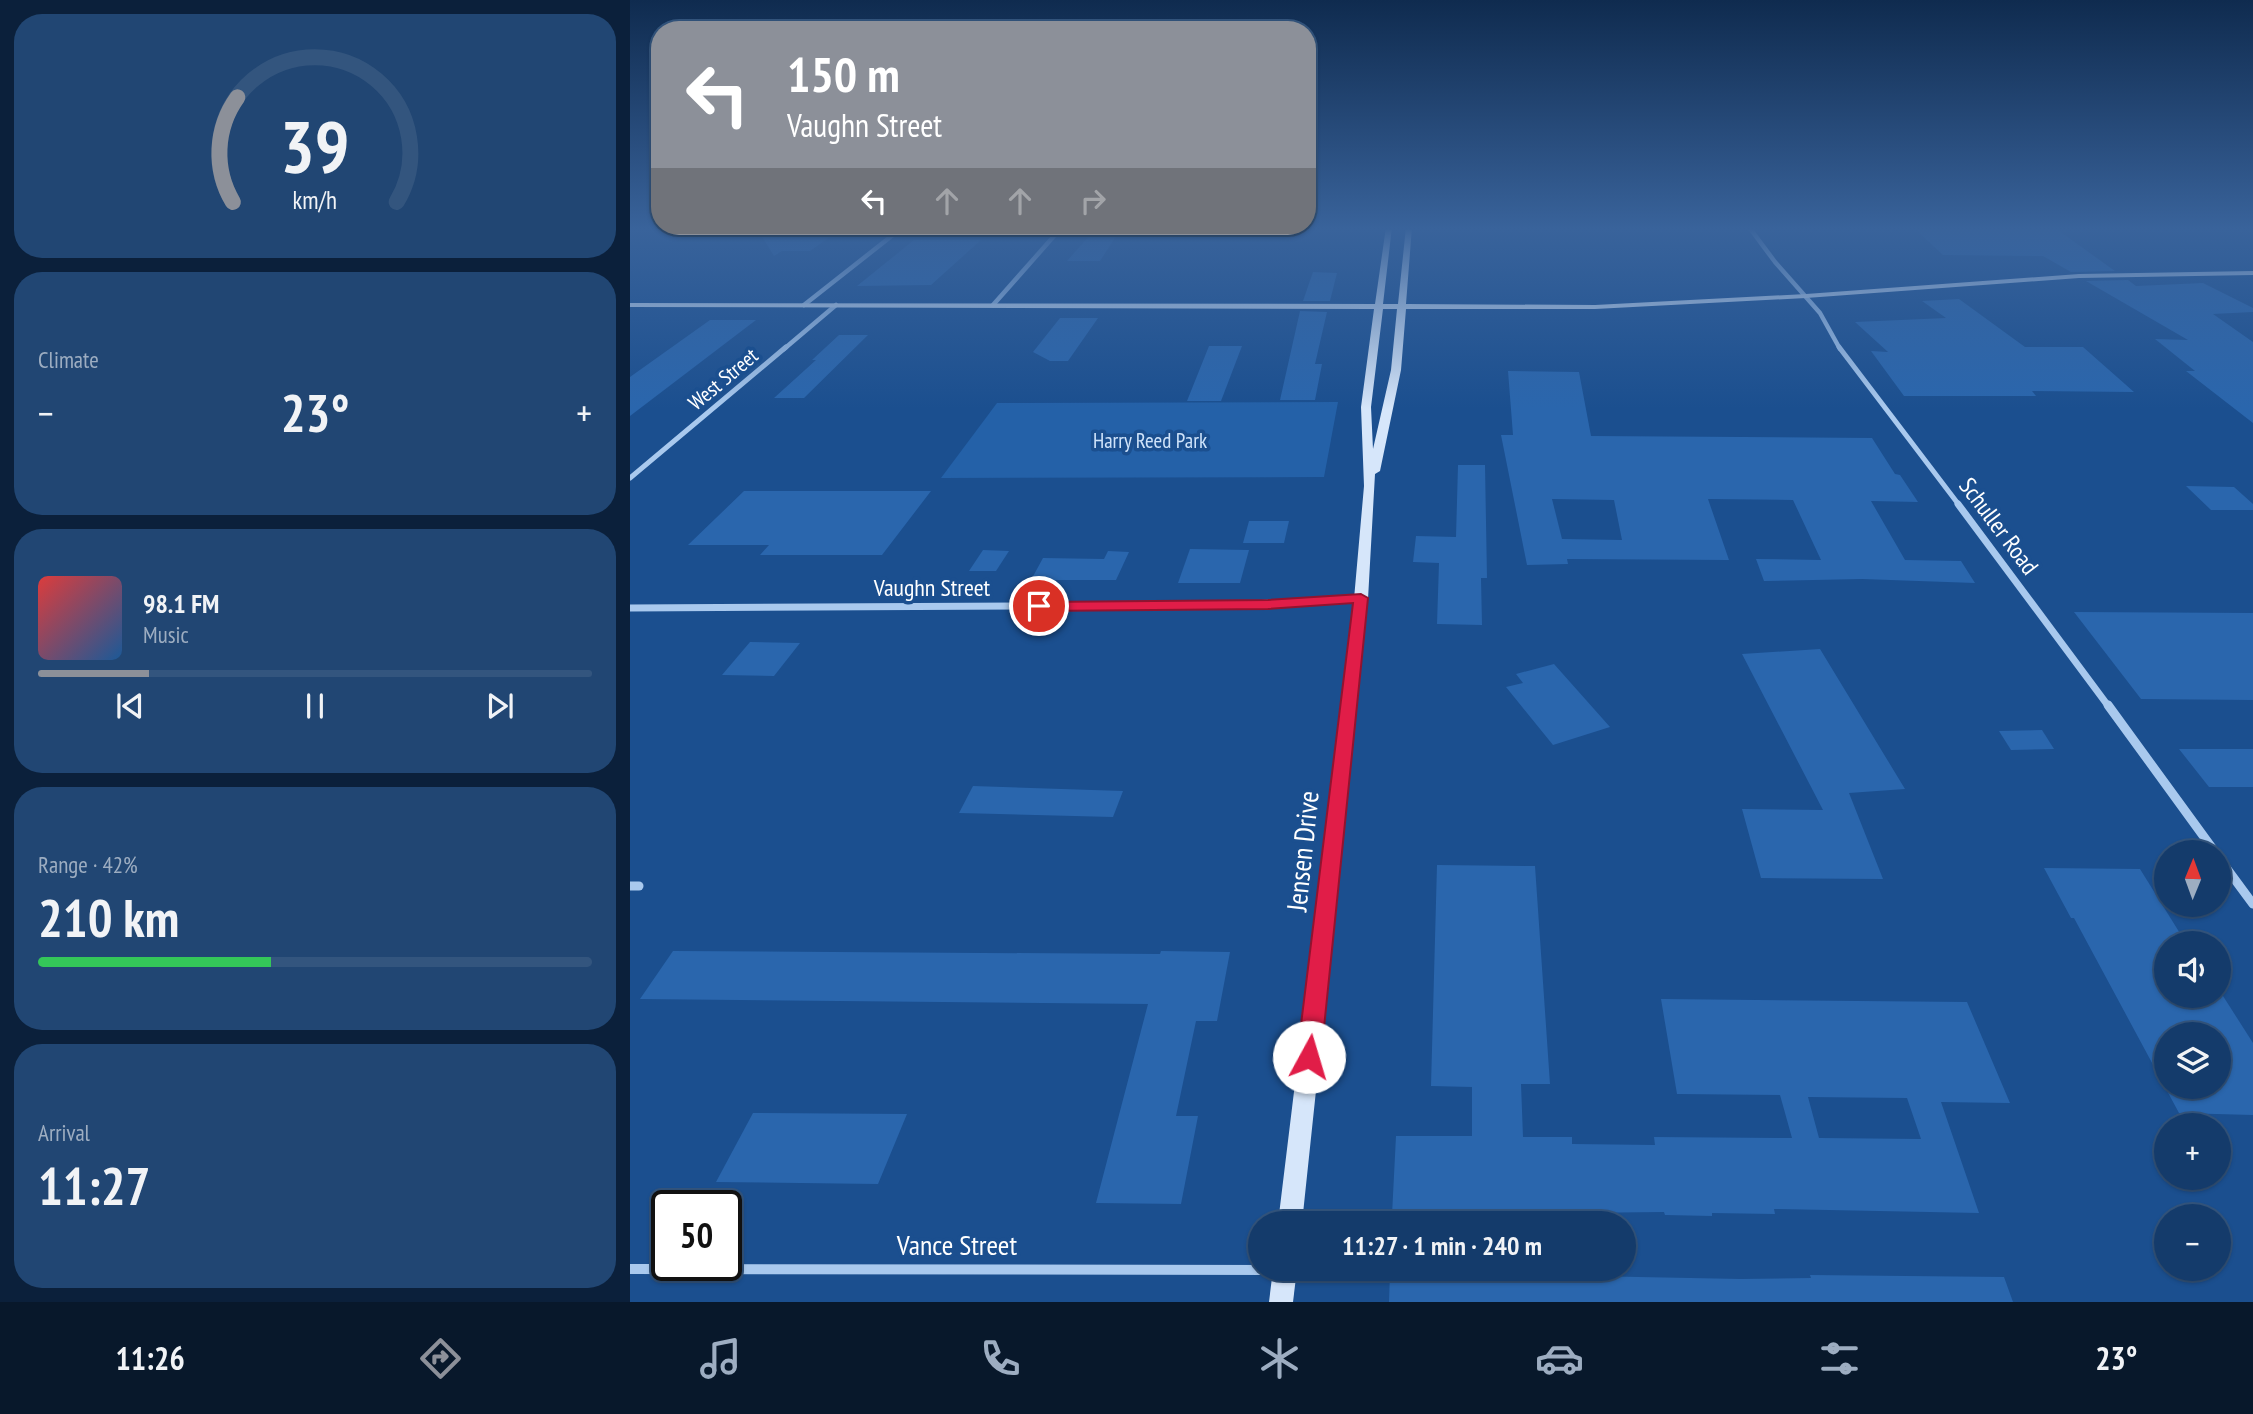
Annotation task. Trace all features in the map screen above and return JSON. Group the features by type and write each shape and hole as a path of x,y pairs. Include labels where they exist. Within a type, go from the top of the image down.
{"main road":[{"name":"Jensen Drive","path":"1291,1211 1361,598 1370,486 1366,407 1381,288"},
{"name":"Jensen Drive","path":"1370,486 1390,407 1402,288"},
{"path":"1647,301 1816,288"},
{"path":"630,305 1647,301 1806,296 1922,288"},
{"path":"630,297 1000,296 1379,302"},
{"path":"1125,305 1131,297"},
{"path":"1281,1302 1284,1281"}],"street":[{"path":"804,305 825,288"},
{"path":"993,305 1007,288"},
{"name":"Schuller Road","path":"1799,289 1884,409 1995,551 2206,840"},
{"name":"West Street","path":"630,478 836,305"},
{"name":"Vaughn Street","path":"630,608 1230,605 1361,598"},
{"path":"2231,874 2253,904"},
{"name":"Vance Street","path":"630,1269 1248,1269"}],"green space":[{"name":"Harry Reed Park","path":"1338,402 1324,477 941,478 997,403"}],"building":[{"path":"1308,288 1333,288 1330,301 1303,301"},
{"path":"2098,288 2213,288 2253,308 2253,312 2213,314 2253,342 2253,423 2186,371 2195,371 2155,339 2188,340"},
{"path":"1959,299 2025,347 2083,347 2134,392 2032,391 2036,396 1904,396 1871,351 1888,352 1855,322 1946,318 1922,301"},
{"path":"1300,311 1327,312 1315,364 1322,364 1315,400 1280,400"},
{"path":"1060,318 1098,318 1068,361 1050,361 1033,352"},
{"path":"710,320 756,320 630,416 630,377"},
{"path":"839,335 868,335 804,398 774,398 816,360 812,360"},
{"path":"1209,346 1242,346 1221,401 1187,401"},
{"path":"1508,371 1579,372 1591,436 1872,438 1895,474 1900,475 1918,502 1871,501 1905,560 1961,561 1975,583 1862,579 1764,581 1756,559 1821,560 1793,500 1708,499 1729,560 1567,559 1568,564 1527,565 1501,435 1513,435","holes":["1552,499 1614,500 1622,540 1562,539"]},
{"path":"1458,465 1485,465 1487,578 1481,578 1482,625 1437,624 1439,563 1413,562 1416,536 1456,537"},
{"path":"2186,486 2234,487 2253,504 2253,510 2211,510"},
{"path":"744,491 931,491 882,555 760,555 769,545 688,545"},
{"path":"1249,521 1289,521 1284,543 1243,543"},
{"path":"1190,549 1249,550 1240,583 1178,583"},
{"path":"983,550 1009,551 996,571 969,571"},
{"path":"1108,551 1129,552 1116,580 1031,580 1043,558 1104,559"},
{"path":"2074,612 2253,613 2253,700 2141,699"},
{"path":"750,642 800,643 774,676 722,675"},
{"path":"1820,649 1905,789 1849,793 1883,879 1761,878 1742,809 1823,810 1742,654"},
{"path":"1554,664 1610,727 1553,745 1506,687 1523,683 1516,674"},
{"path":"2042,730 2054,749 2011,750 1999,731"},
{"path":"2179,749 2253,749 2253,787 2209,787"},
{"path":"973,786 1123,791 1113,817 959,813"},
{"path":"1437,865 1535,866 1550,1084 1521,1084 1523,1137 1572,1137 1572,1144 1655,1145 1654,1137 1792,1138 1780,1095 1677,1094 1661,999 1967,1002 2010,1103 1941,1102 1979,1213 1774,1209 1775,1214 1712,1213 1712,1216 1636,1211 1392,1211 1396,1136 1472,1136 1472,1087 1431,1086","holes":["1808,1097 1907,1098 1921,1139 1819,1138"]},
{"path":"2044,868 2140,869 2154,892 2154,917 2170,917 2179,931 2154,931 2154,1008 2231,1008 2253,1043 2253,1115 2179,1113 2171,1099 2231,1099 2231,1022 2154,1022 2154,1067 2074,918 2071,918"},
{"path":"673,951 1160,954 1161,951 1230,952 1217,1021 1196,1021 1176,1116 1198,1116 1181,1204 1096,1203 1148,1004 640,999"},
{"path":"753,1113 907,1114 878,1184 716,1182"},
{"path":"1810,1275 2004,1277 2013,1302 1389,1302 1390,1281 1636,1281 1636,1277 1741,1279 1811,1278"}],"route":[{"path":"1039,606 1287,604 1361,598 1309,1057"}]}
